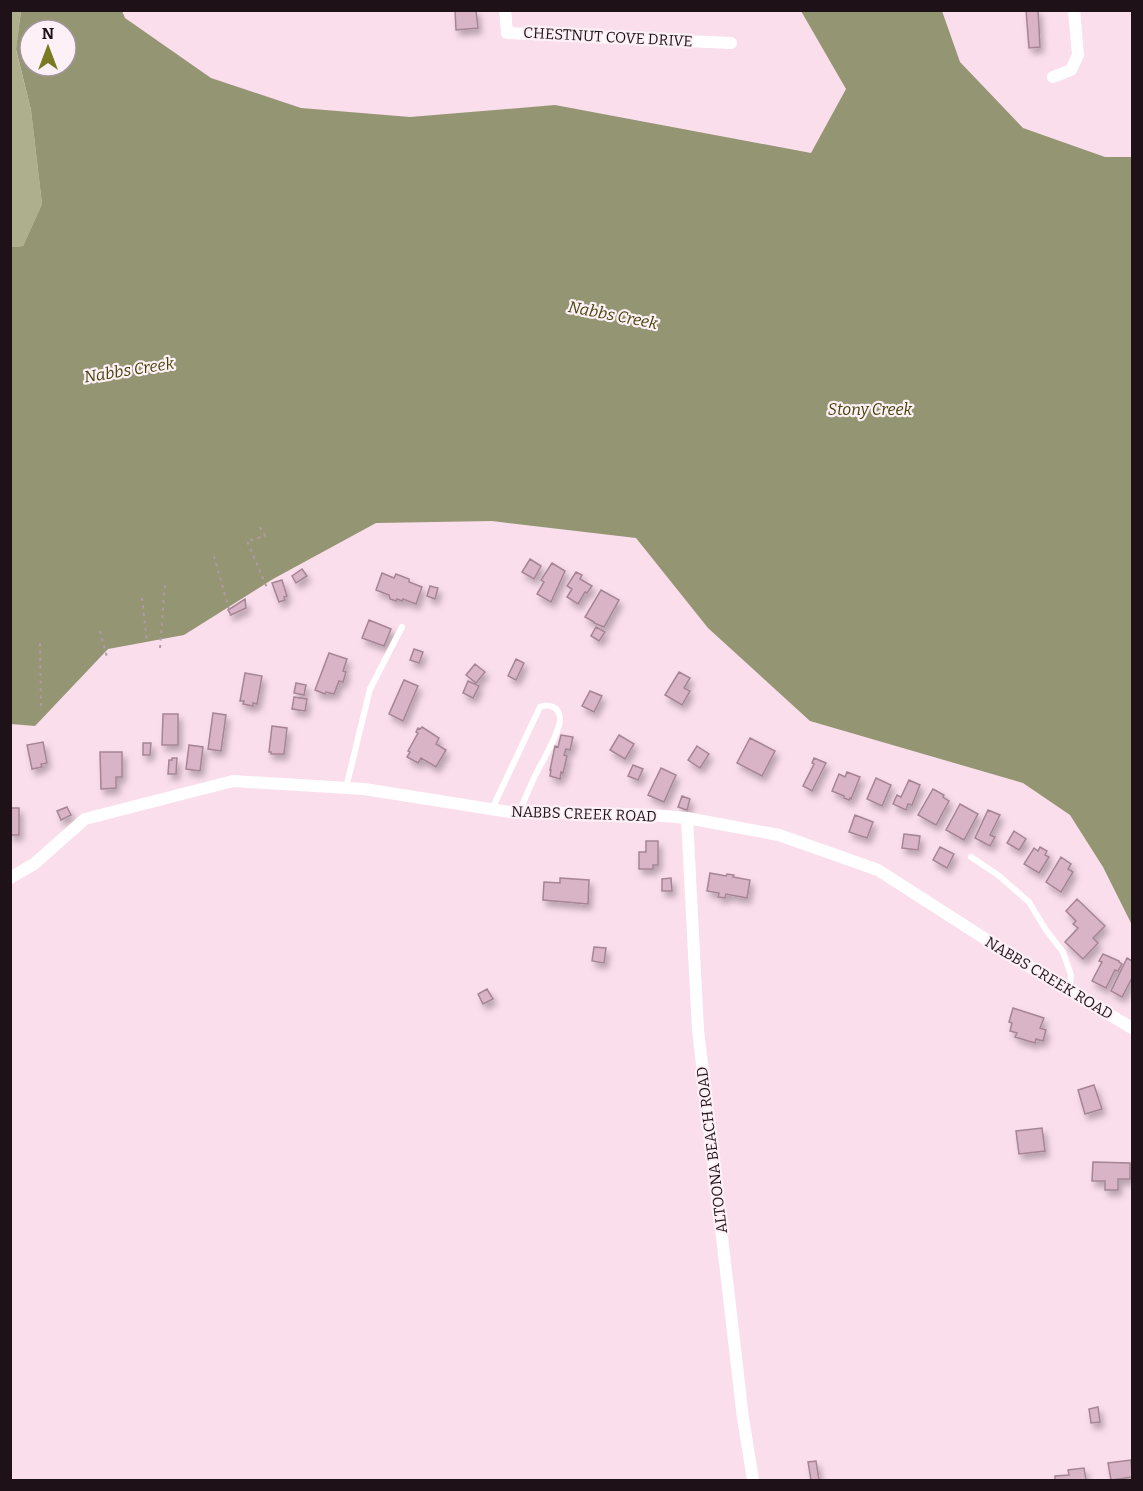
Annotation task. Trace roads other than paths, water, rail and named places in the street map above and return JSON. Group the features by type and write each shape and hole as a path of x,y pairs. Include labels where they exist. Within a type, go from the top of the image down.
{"street":[{"name":"CHESTNUT COVE DRIVE","path":"505,10 507,33 731,43"},
{"path":"1053,77 1071,70 1078,56 1074,10"},
{"name":"NABBS CREEK ROAD","path":"10,878 34,864 85,819 233,781 364,789 519,812 687,818 779,835 878,870 1015,958 1132,1028"},
{"name":"ALTOONA BEACH ROAD","path":"687,818 698,1030 743,1418 753,1480"}],"lane":[{"path":"346,788 370,689 402,627"},
{"path":"491,809 540,707 553,706 560,719 558,729 519,812"},
{"path":"971,857 998,875 1029,902 1046,930 1064,952 1071,975 1069,990"}],"water":[{"name":"Stony Creek","path":"21,11 122,11 125,18 211,78 301,108 410,117 555,105 811,153 846,89 801,11 942,11 960,62 1023,128 1105,157 1132,157 1132,925 1103,867 1070,815 1023,783 810,721 708,628 636,538 492,521 376,523 273,579 184,635 108,649 35,726 11,724 11,247 23,246 42,204 31,110 23,78 78,78 78,18 20,18"},
{"name":"Stony Creek","path":"18,34 18,57 16,49"}],"water label":[{"name":"Nabbs Creek","path":"613,315"},
{"name":"Nabbs Creek","path":"129,370"}]}
